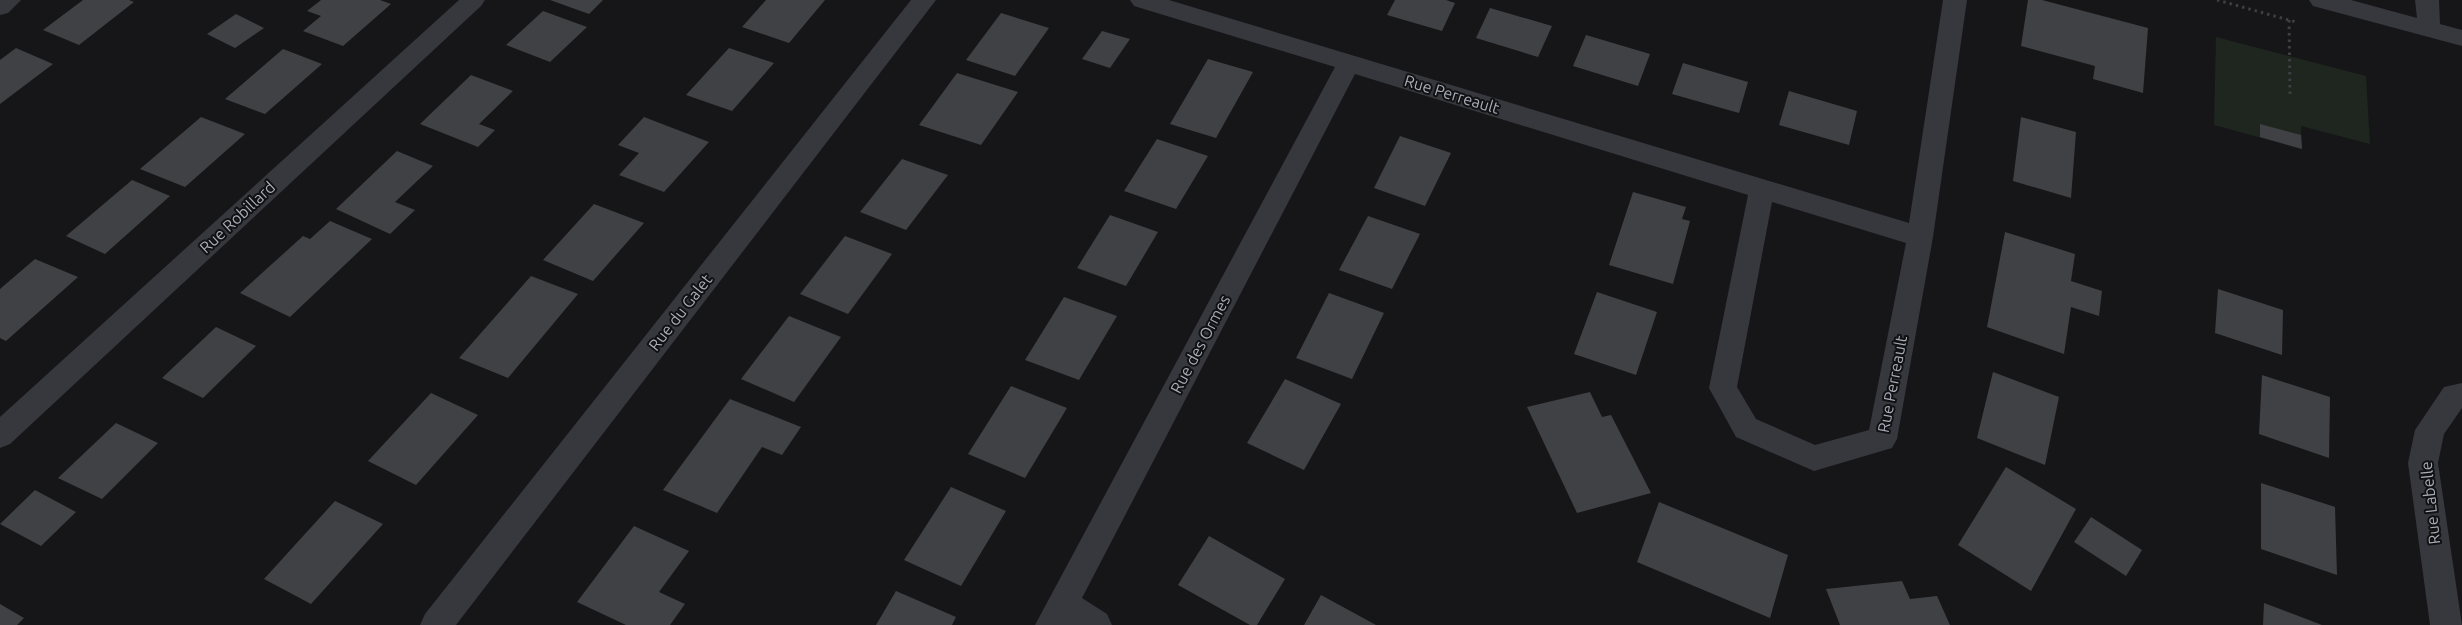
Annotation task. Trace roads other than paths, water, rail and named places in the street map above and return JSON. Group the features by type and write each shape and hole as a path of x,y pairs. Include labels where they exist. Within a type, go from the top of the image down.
{"street":[{"path":"0,7 10,0"},
{"name":"Rue Robillard","path":"0,435 473,0"},
{"name":"Rue du Galet","path":"436,625 924,0"},
{"name":"Rue Perreault","path":"1142,0 1920,237"},
{"name":"Rue Perreault","path":"1762,190 1723,388 1746,428 1814,458 1882,440 1920,237 1955,0"},
{"path":"2321,0 2462,38"},
{"path":"2427,0 2429,29"},
{"name":"Rue des Ormes","path":"1057,614 1349,63"},
{"name":"Rue Labelle","path":"2446,625 2423,463 2430,430 2454,396 2462,395"},
{"path":"1057,614 1096,625"}]}
